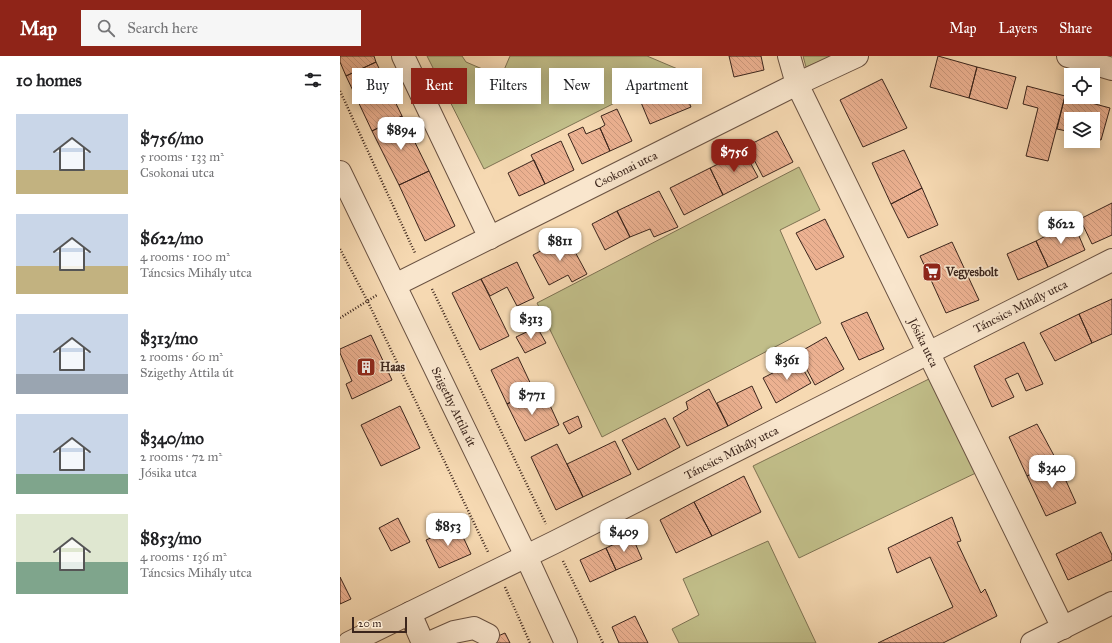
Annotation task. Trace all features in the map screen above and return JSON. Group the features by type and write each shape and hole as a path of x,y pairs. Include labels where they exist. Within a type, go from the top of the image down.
{"street":[{"path":"403,56 490,238"},
{"name":"Jósika utca","path":"789,56 797,84 1063,628"},
{"name":"Csokonai utca","path":"396,285 797,84 857,56"},
{"path":"1068,56 1112,68"},
{"name":"Szigethy Attila út","path":"340,172 396,285 566,643"},
{"name":"Táncsics Mihály utca","path":"349,643 555,542 1112,260"},
{"path":"1032,643 1112,603"},
{"path":"410,613 423,643"},
{"path":"429,643 454,632 474,628 488,636"}],"path":[{"path":"340,91 424,271 603,643"},
{"path":"340,249 367,300 497,570 530,643"},
{"path":"340,318 367,300 396,285"}],"shaded area":[{"path":"427,56 462,56 466,62 480,68 475,68 475,104 541,104 541,68 505,68 510,56 647,56 675,68 612,68 613,104 484,169 451,104 467,104 467,68 433,68"},
{"path":"803,56 832,56 806,67"},
{"path":"799,167 820,210 780,230 821,323 602,437 537,303"},
{"path":"935,376 982,470 799,558 753,466"},
{"path":"768,541 816,643 679,643 672,629 699,615 683,579"}],"building":[{"path":"340,56 374,56 376,62 363,68 352,68 352,73 346,76 340,62"},
{"path":"729,56 761,56 764,70 734,77"},
{"path":"938,56 977,67 969,98 930,87"},
{"path":"376,62 379,68 363,68"},
{"path":"977,67 1016,77 1007,109 969,98"},
{"path":"352,73 352,89 346,76"},
{"path":"882,79 907,128 863,147 840,100"},
{"path":"1027,86 1064,96 1048,161 1026,156 1038,108 1023,104"},
{"path":"1064,100 1064,104 1095,104 1110,108 1101,140 1100,112 1064,112 1064,130 1057,129"},
{"path":"359,104 396,104 402,116 372,131"},
{"path":"642,104 690,104 691,107 650,124"},
{"path":"617,109 632,141 610,151 600,128 605,125 601,116"},
{"path":"402,116 429,171 399,185 372,131"},
{"path":"583,127 586,134 600,128 610,151 582,164 568,134"},
{"path":"777,131 793,162 763,177 747,146"},
{"path":"561,141 574,170 545,184 531,155"},
{"path":"904,150 922,188 891,204 872,163"},
{"path":"744,151 758,177 723,195 710,168"},
{"path":"534,160 545,184 519,196 508,173"},
{"path":"710,168 723,195 684,215 670,188"},
{"path":"429,171 455,226 425,241 399,185"},
{"path":"922,188 938,225 908,238 891,204"},
{"path":"659,191 678,227 654,237 650,229 630,237 617,211"},
{"path":"1112,203 1112,235 1092,244 1080,219"},
{"path":"617,211 630,237 605,250 592,224"},
{"path":"825,219 844,257 816,270 796,233"},
{"path":"1073,222 1085,250 1048,267 1036,241"},
{"path":"567,237 587,274 572,282 568,275 549,285 533,255"},
{"path":"1036,241 1048,267 1018,280 1007,254"},
{"path":"952,242 979,300 946,313 920,256"},
{"path":"517,262 534,298 517,306 507,287 490,296 481,279"},
{"path":"481,279 509,336 480,350 452,293"},
{"path":"1112,299 1112,334 1092,343 1079,314"},
{"path":"867,312 884,349 859,360 841,323"},
{"path":"1079,314 1092,343 1055,361 1040,333"},
{"path":"537,327 546,343 525,353 516,337"},
{"name":"Haas","path":"371,335 392,380 352,399 346,384 352,381 340,353 340,349"},
{"path":"826,337 844,369 815,385 798,353"},
{"path":"1024,342 1043,384 1026,391 1018,373 1005,379 1014,397 992,407 974,366"},
{"path":"518,357 534,391 507,404 491,370"},
{"path":"798,360 811,383 776,403 763,378"},
{"path":"752,386 762,408 728,426 717,403"},
{"path":"709,389 728,426 687,446 673,418 688,409 686,402"},
{"path":"534,391 540,404 548,401 559,425 525,441 507,404"},
{"path":"400,406 420,448 381,466 361,425"},
{"path":"578,416 582,427 569,434 563,423"},
{"path":"665,418 680,447 638,470 622,440"},
{"path":"1037,424 1058,463 1027,476 1009,437"},
{"path":"615,441 631,474 583,497 567,464"},
{"path":"557,444 583,497 556,510 531,457"},
{"path":"1058,463 1076,503 1046,516 1027,476"},
{"path":"744,476 761,512 712,536 694,502"},
{"path":"694,502 712,536 676,553 660,520"},
{"path":"952,517 961,541 957,542 981,593 985,589 997,616 943,643 878,643 953,607 930,557 897,573 888,548"},
{"path":"398,518 410,542 391,551 379,528"},
{"path":"458,526 471,554 439,568 426,540"},
{"path":"1101,532 1112,555 1112,560 1068,580 1056,554"},
{"path":"632,536 642,559 616,570 606,548"},
{"path":"606,548 616,570 590,582 580,560"},
{"path":"340,577 351,599 340,604"},
{"path":"635,616 648,643 619,643 612,627"},
{"path":"505,633 510,643 482,643"}],"place":[{"name":"Vegyesbolt","path":"932,272"},
{"name":"Haas","path":"366,367"}]}
